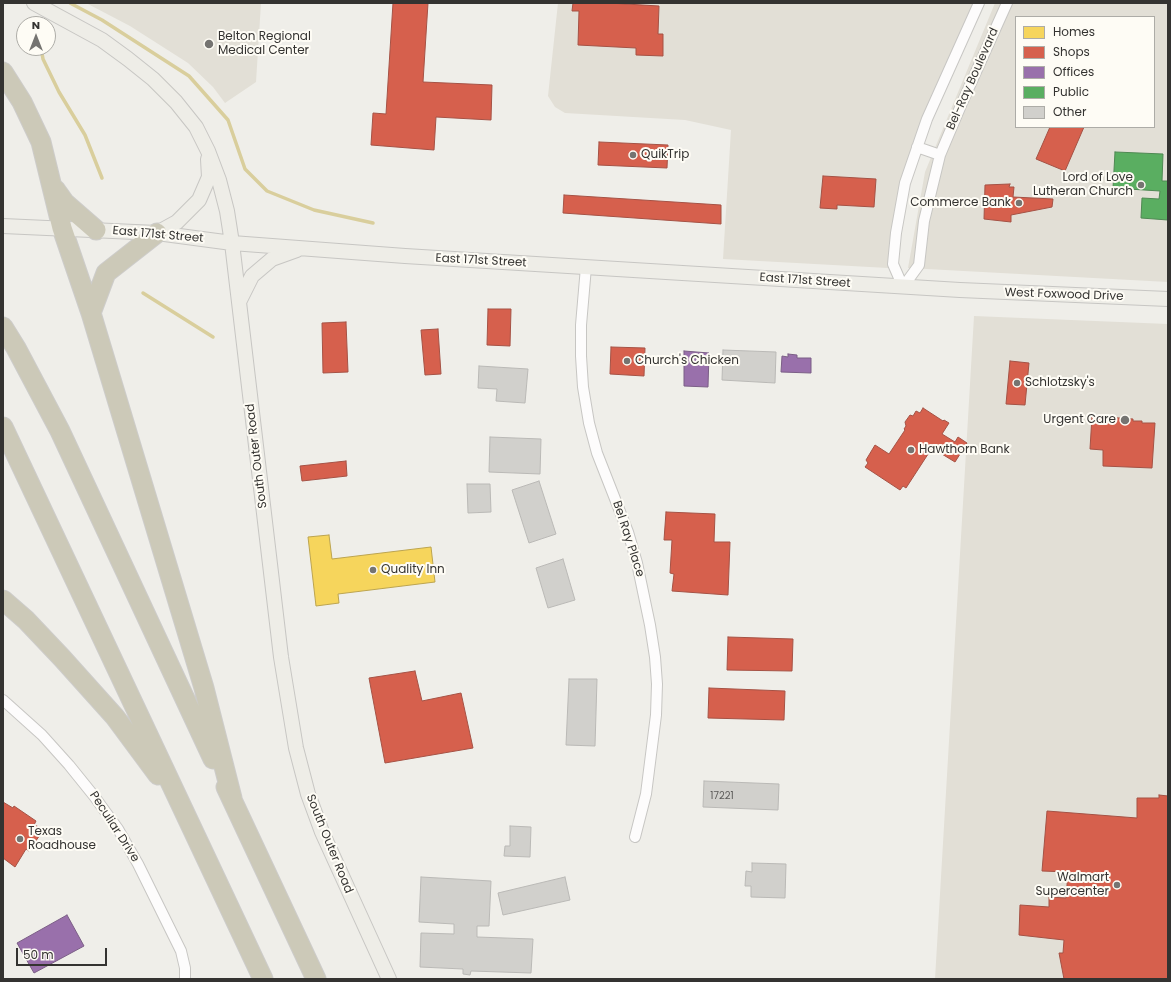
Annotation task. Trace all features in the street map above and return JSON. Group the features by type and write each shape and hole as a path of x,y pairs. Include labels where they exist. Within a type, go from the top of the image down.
{"highway":[{"path":"3,72 22,102 40,142 62,228 91,313 204,688 232,798"},
{"path":"51,185 65,203 96,230"},
{"path":"91,313 106,273 157,233"},
{"path":"3,327 16,348 60,432 316,979"},
{"path":"3,427 263,979"},
{"path":"3,600 26,620 114,717 182,808"}],"main road":[{"name":"South Outer Road","path":"34,3 102,40 153,79 176,102 196,127 208,151 221,188 227,211 232,243 280,657 296,748 308,794 322,832 388,979"},
{"path":"157,233 177,222 199,200 209,177 208,151"},
{"name":"East 171st Street","path":"3,226 157,233 232,243 302,249 960,290"},
{"path":"239,302 252,276 272,260 302,249"},
{"name":"West Foxwood Drive","path":"960,290 1168,299"}],"street":[{"path":"903,287 893,264 896,233 905,184 927,119 979,3"},
{"name":"Bel-Ray Boulevard","path":"903,287 919,265 924,221 940,155 1007,3"},
{"path":"917,146 940,155"},
{"name":"Bel Ray Place","path":"586,267 581,325 581,356 583,387 589,423 597,453 628,532 638,564 650,625 656,670 656,716 647,786 635,837"},
{"name":"Peculiar Drive","path":"3,700 42,735 69,765 118,829 138,864 181,951 185,968 185,979"}],"shaded area":[{"name":"Belton Regional Medical Center","path":"86,3 261,3 256,82 225,103 213,87 188,63 130,26"},
{"path":"558,3 974,3 925,111 897,196 888,268 723,259 731,130 685,120 565,113 555,107 548,96"},
{"path":"995,3 1168,3 1168,282 908,268 925,172"},
{"path":"974,316 1168,324 1168,979 935,979"}],"building: Homes":[{"name":"Quality Inn","path":"329,535 332,559 431,547 435,582 338,594 339,603 316,606 308,537"}],"building: Shops":[{"path":"393,3 428,3 423,82 492,85 491,120 436,117 434,150 371,145 373,113 386,114"},
{"path":"573,3 609,3 659,6 658,34 663,34 663,56 636,55 636,48 578,45 579,11 572,11"},
{"path":"1050,128 1084,128 1065,171 1036,159"},
{"name":"QuikTrip","path":"599,142 668,145 667,168 598,165"},
{"path":"823,176 876,179 874,207 837,205 837,209 820,208"},
{"name":"Commerce Bank","path":"1010,184 1009,187 1014,187 1013,197 1053,199 1052,207 1011,215 1011,222 984,219 985,185"},
{"path":"564,195 721,205 721,224 563,213"},
{"path":"488,309 511,309 510,346 487,345"},
{"path":"346,322 348,372 323,373 322,323"},
{"path":"438,329 441,374 425,375 421,330"},
{"name":"Church's Chicken","path":"611,347 645,348 644,376 610,374"},
{"name":"Schlotzsky's","path":"1010,361 1029,363 1025,405 1006,404"},
{"name":"Hawthorn Bank","path":"923,408 943,421 944,420 949,423 942,434 955,442 958,437 967,443 955,462 932,448 906,488 903,486 900,490 865,467 868,463 866,460 875,445 889,454 905,430 905,422 910,415 913,416 916,411 920,413"},
{"path":"1092,416 1133,419 1133,421 1142,421 1142,423 1155,423 1152,468 1103,466 1103,450 1090,449"},
{"path":"346,461 347,476 302,481 300,466"},
{"path":"666,512 715,514 714,542 730,542 728,595 672,591 674,574 670,573 672,540 664,540"},
{"path":"728,637 793,639 792,671 727,670"},
{"path":"415,671 422,701 461,693 473,748 385,763 369,678"},
{"path":"709,688 785,691 784,720 708,718"},
{"name":"Walmart Supercenter","path":"1159,795 1168,796 1168,979 1064,979 1059,953 1063,953 1064,940 1019,935 1020,905 1049,907 1049,897 1066,898 1068,872 1042,871 1047,811 1137,818 1137,798 1159,798"},
{"name":"Texas Roadhouse","path":"3,802 13,808 14,806 36,821 34,825 44,829 29,851 26,849 15,867 3,858"}],"building: Offices":[{"path":"684,351 709,353 708,387 684,386"},
{"path":"788,354 797,355 797,358 811,358 811,373 781,372 782,356 788,357"},
{"path":"67,915 84,946 34,973 17,943"}],"building: Public":[{"name":"Lord of Love Lutheran Church","path":"1115,152 1163,154 1162,181 1168,181 1168,220 1141,218 1142,198 1159,199 1160,191 1113,188"}],"building: Other":[{"path":"723,350 776,352 775,383 722,380"},
{"path":"479,366 528,369 525,403 496,401 497,389 478,388"},
{"path":"490,437 541,439 540,474 489,472"},
{"path":"539,481 556,534 529,543 512,490"},
{"path":"467,484 490,484 491,512 468,513"},
{"path":"563,559 575,600 548,608 536,568"},
{"path":"569,679 597,679 595,746 566,745"},
{"path":"704,781 779,784 778,810 703,807"},
{"path":"510,826 531,827 530,857 504,856 505,846 510,846"},
{"path":"752,863 786,864 785,898 751,897 751,886 745,886 746,871 752,872"},
{"path":"421,877 491,881 489,926 477,926 477,937 533,939 531,973 471,971 470,975 463,974 463,969 420,967 421,933 454,934 454,924 419,922"},
{"path":"565,877 570,900 503,915 498,893"}],"waterway":[{"path":"70,3 102,20 189,76 228,120 245,169 267,191 314,210 373,223"},
{"path":"42,56 59,92 85,135 102,178"},
{"path":"143,293 213,337"}],"place":[{"name":"Belton Regional Medical Center","path":"209,44"},
{"name":"QuikTrip","path":"633,155"},
{"name":"Lord of Love Lutheran Church","path":"1141,185"},
{"name":"Commerce Bank","path":"1019,203"},
{"name":"Church's Chicken","path":"627,361"},
{"name":"Schlotzsky's","path":"1017,383"},
{"name":"Urgent Care","path":"1125,420"},
{"name":"Hawthorn Bank","path":"911,450"},
{"name":"Quality Inn","path":"373,570"},
{"name":"Texas Roadhouse","path":"20,839"},
{"name":"Walmart Supercenter","path":"1117,885"}]}
